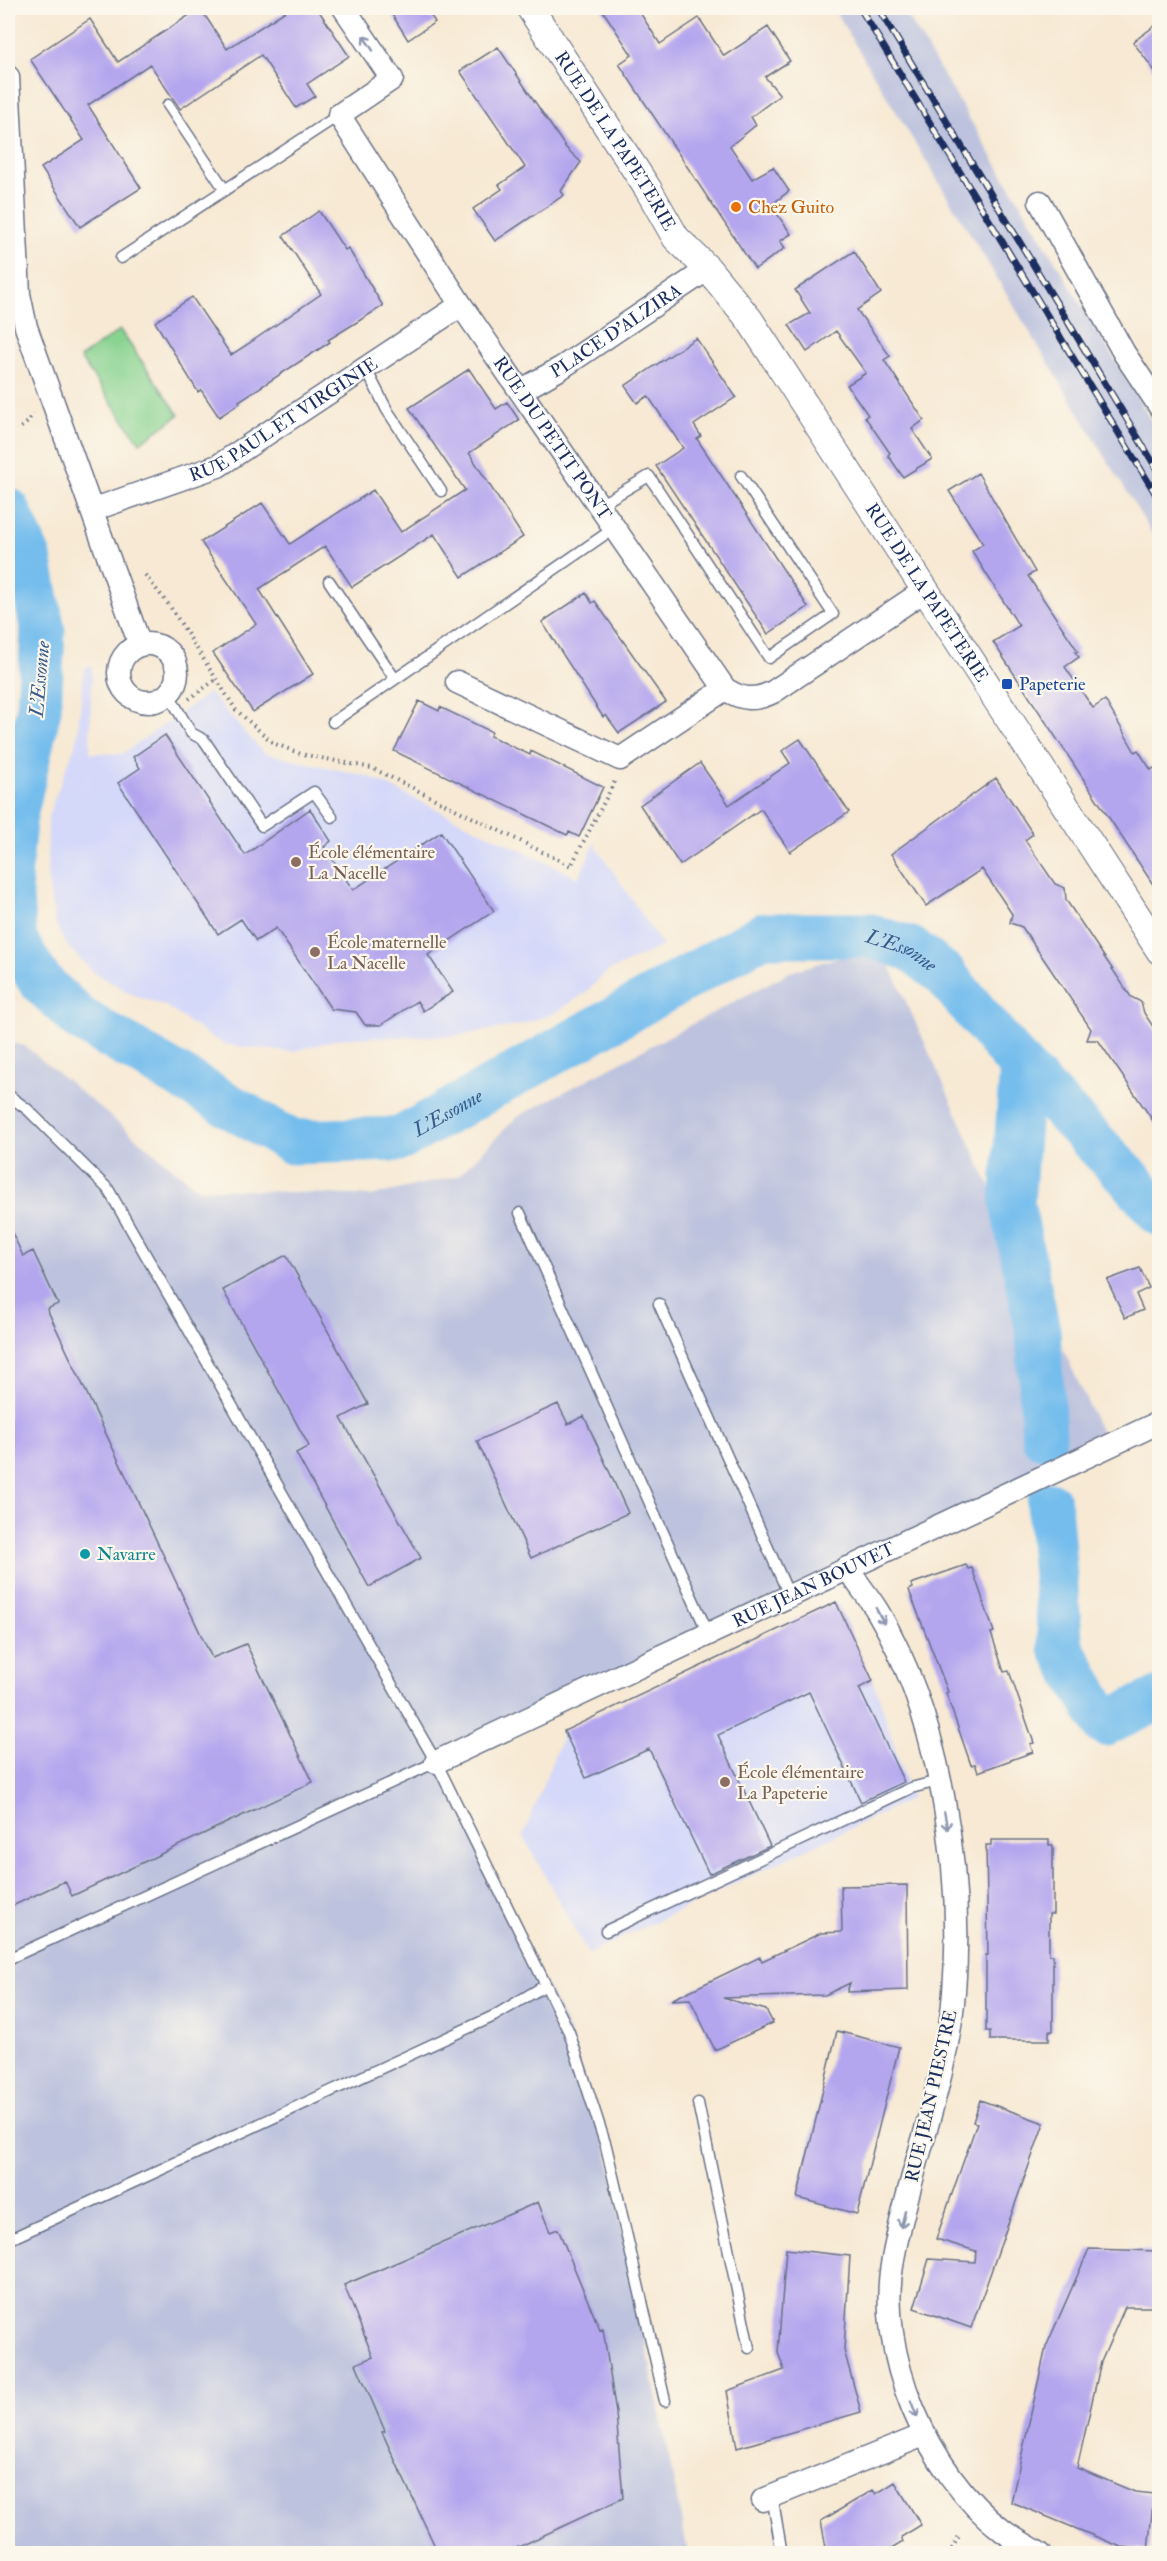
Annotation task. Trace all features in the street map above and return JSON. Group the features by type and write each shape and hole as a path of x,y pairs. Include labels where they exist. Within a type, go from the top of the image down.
{"street":[{"path":"339,115 392,79 344,8"},
{"name":"RUE DE LA PAPETERIE","path":"530,8 648,189 676,238 708,269 749,319 1160,951"},
{"name":"RUE DE LA PAPETERIE","path":"549,8 683,220 708,269"},
{"path":"8,77 19,294 17,328 92,510 140,645"},
{"name":"RUE DU PETIT PONT","path":"339,115 461,305 522,390 597,506 725,689"},
{"path":"1040,202 1124,353 1160,408"},
{"name":"PLACE D'ALZIRA","path":"522,390 561,368 708,269"},
{"name":"RUE PAUL ET VIRGINIE","path":"92,510 218,466 461,305"},
{"path":"457,682 620,759 725,689 746,699 760,698 773,692 924,591"},
{"path":"140,645 159,645 173,658 177,676 174,703 160,699 141,701 132,697 121,683 120,664 124,656 140,645"},
{"name":"RUE JEAN BOUVET","path":"436,1762 1160,1422"},
{"name":"RUE JEAN PIESTRE","path":"847,1568 878,1612 914,1690 938,1780 955,1872 958,1920 954,1994 942,2064 892,2260 891,2331 899,2366 924,2435 945,2469 977,2507 1004,2531 1040,2553"},
{"path":"767,2498 924,2435"}],"lane":[{"path":"168,105 225,190"},
{"path":"121,258 339,115"},
{"path":"366,369 380,392 387,410 441,491"},
{"path":"597,506 649,476 769,658 833,614 741,476"},
{"path":"333,722 613,529"},
{"path":"329,581 395,679"},
{"path":"174,703 191,733 204,740 262,826 314,792 332,817"},
{"path":"8,1095 27,1108 108,1189 436,1762 569,2032 606,2146 665,2401"},
{"path":"520,1213 708,1633"},
{"path":"658,1304 789,1595"},
{"path":"8,1959 436,1762"},
{"path":"606,1931 911,1788 938,1780"},
{"path":"8,2240 494,2016 546,1985"},
{"path":"698,2103 749,2348"},
{"path":"767,2498 783,2553"}],"path":[{"path":"145,575 169,605 218,678 236,710 273,742 301,754 372,768 571,866 615,780"},
{"path":"174,703 186,701 218,678"},
{"path":"950,2553 960,2534"}],"shaded area":[{"path":"833,8 903,8 1159,434 1159,545"},
{"name":"École élémentaire La Nacelle","path":"92,664 90,753 122,754 209,693 264,753 370,777 578,878 596,841 596,846 663,946 607,972 584,994 553,1014 516,1026 454,1036 343,1038 291,1052 224,1044 167,1007 131,994 93,972 69,948 60,935 54,919 47,874 48,816 77,740 84,669"},
{"path":"860,951 887,959 1107,1446 436,1762 569,2032 606,2146 688,2553 8,2553 8,1042 25,1046 197,1188 371,1196 458,1176 517,1117 790,972"},
{"name":"École élémentaire La Papeterie","path":"836,1602 878,1693 911,1799 588,1954 523,1836 564,1731"}],"green space":[{"path":"120,330 179,415 140,443 80,358"}],"building":[{"path":"200,8 227,49 290,8 317,8 349,56 307,84 315,96 296,108 261,55 180,109 150,64 88,105 141,188 80,227 41,168 84,140 30,59 90,19 118,62"},
{"path":"388,8 426,8 435,22 408,40"},
{"path":"601,8 637,8 660,44 699,18 724,56 768,27 790,61 765,77 780,95 751,117 756,125 730,146 752,179 773,167 789,191 771,205 791,234 780,241 785,248 755,269 619,64 632,55"},
{"path":"1160,22 1160,78 1133,42"},
{"path":"498,47 566,148 581,162 561,191 564,195 495,241 473,209 502,189 499,185 525,167 460,71"},
{"path":"319,211 345,250 348,248 383,306 328,340 330,342 239,401 240,403 219,417 201,390 198,392 155,322 192,297 231,355 248,344 321,294 283,236"},
{"path":"854,251 881,293 857,310 890,356 884,360 924,420 912,429 932,459 903,477 888,455 890,453 865,417 868,415 847,385 866,373 836,331 807,352 789,325 810,313 795,290"},
{"path":"696,338 736,397 694,425 701,436 697,439 808,607 768,634 656,466 683,448 648,396 637,403 625,386"},
{"path":"469,369 496,409 507,402 519,420 469,453 523,537 462,577 434,534 352,587 325,546 259,589 313,674 253,712 213,653 256,624 201,542 262,503 290,544 373,490 401,532 465,490 409,408"},
{"path":"978,473 1035,572 1028,576 1078,651 1075,652 1079,657 1065,667 1093,708 1105,700 1135,752 1138,750 1151,770 1160,764 1160,895 993,642 1019,626 972,551 983,544 949,491"},
{"path":"586,593 592,603 595,601 666,702 619,733 606,715 603,717 542,622"},
{"path":"419,701 439,711 440,707 492,732 490,736 530,755 531,751 603,787 579,837 569,832 567,835 394,751"},
{"path":"165,735 245,855 310,809 331,841 324,847 353,890 441,832 494,911 428,955 453,992 423,1011 417,1001 381,1025 365,1025 356,1012 331,1009 276,928 256,941 241,919 218,934 118,783 140,768 133,757"},
{"path":"800,739 849,812 790,852 761,809 680,865 640,805 700,763 729,805 790,763 782,751"},
{"path":"996,778 1033,834 1025,840 1055,884 1065,888 1066,900 1131,997 1141,1002 1144,1013 1160,1037 1160,1131 1098,1040 1087,1040 1091,1029 1022,927 1010,923 1012,914 982,869 926,906 891,854"},
{"name":"Navarre","path":"8,1224 23,1256 33,1251 58,1304 47,1309 212,1658 246,1644 313,1782 72,1896 65,1881 8,1908"},
{"path":"286,1255 368,1404 341,1418 421,1558 369,1587 296,1453 309,1446 223,1290"},
{"path":"1140,1268 1149,1288 1136,1294 1143,1310 1125,1318 1107,1280"},
{"path":"558,1404 568,1424 584,1416 628,1513 531,1558 477,1441"},
{"path":"966,1565 968,1569 972,1568 994,1632 991,1633 1004,1672 1009,1671 1034,1743 1030,1744 1033,1752 978,1772 975,1764 971,1765 946,1693 948,1692 909,1590 913,1588 911,1584"},
{"path":"836,1602 873,1681 859,1688 904,1782 861,1802 809,1692 718,1735 770,1846 709,1874 649,1749 586,1778 564,1731"},
{"path":"991,1840 1049,1840 1049,1845 1053,1845 1053,1914 1049,1914 1049,1955 1053,1955 1053,2031 1049,2031 1049,2040 990,2040 990,2031 986,2031 986,1955 988,1955 986,1845 991,1845"},
{"path":"907,1885 908,1990 847,1992 850,1983 825,1995 723,1998 766,2010 773,2023 715,2050 690,1999 671,2000 760,1957 762,1961 821,1933 842,1932 841,1886"},
{"path":"837,2031 899,2047 857,2214 797,2198"},
{"path":"980,2100 1044,2123 971,2328 914,2308 929,2259 975,2262 976,2251 936,2239 977,2123 973,2122"},
{"path":"538,2202 550,2232 558,2229 600,2330 603,2329 616,2413 623,2498 506,2553 438,2553 382,2432 385,2431 356,2364 373,2357 344,2285"},
{"path":"786,2249 850,2256 844,2350 861,2412 737,2448 727,2391 784,2370 778,2352"},
{"path":"1089,2249 1160,2251 1160,2307 1125,2307 1101,2362 1077,2468 1135,2492 1154,2494 1148,2550 1121,2547 1011,2502 1046,2347"},
{"path":"895,2482 921,2525 901,2537 903,2542 885,2553 827,2553 821,2521 873,2490 876,2494"}],"waterway":[{"name":"L'Essonne","path":"8,510 29,558 43,631 39,709 14,820 9,879 15,941 40,981 80,1019 292,1142 400,1139 763,935 867,935 911,949 944,974 1022,1068 1132,1181 1160,1214"},
{"path":"1022,1068 1012,1203 1038,1331 1044,1437"},
{"path":"1049,1504 1061,1648 1105,1724 1160,1698"}],"railway":[{"path":"860,8 1160,501"},
{"path":"878,8 1160,474"}],"place":[{"name":"Chez Guito","path":"736,207"},
{"name":"Papeterie","path":"1007,684"},
{"name":"École élémentaire La Nacelle","path":"296,862"},
{"name":"École maternelle La Nacelle","path":"315,952"},
{"name":"Navarre","path":"85,1554"},
{"name":"École élémentaire La Papeterie","path":"725,1782"}]}
